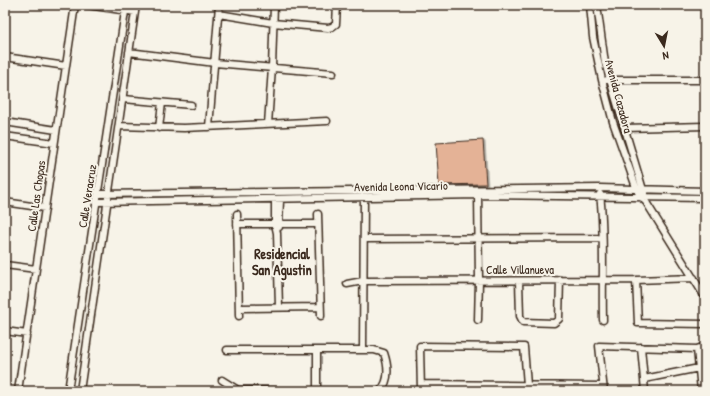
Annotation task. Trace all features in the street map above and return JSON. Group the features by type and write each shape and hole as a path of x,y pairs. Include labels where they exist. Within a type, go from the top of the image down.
{"street":[{"name":"Calle Las Chopas","path":"18,391 75,5"},
{"path":"87,5 136,8"},
{"path":"209,127 219,5"},
{"path":"268,124 274,5"},
{"path":"219,14 273,23 328,28 336,24 337,5"},
{"name":"Avenida Cazadora","path":"590,5 602,80 613,122 642,195 705,297"},
{"name":"Avenida Cazadora","path":"597,5 600,38 610,80 625,128 636,178"},
{"name":"Calle Veracruz","path":"68,391 126,8"},
{"name":"Calle Veracruz","path":"80,391 136,8"},
{"path":"130,52 215,63 333,73"},
{"path":"5,57 66,66"},
{"path":"602,80 705,80"},
{"path":"122,99 191,105"},
{"path":"160,128 162,103"},
{"path":"119,126 160,128 209,127 326,121"},
{"path":"5,122 56,130"},
{"path":"625,128 705,126"},
{"path":"5,136 54,144"},
{"path":"107,137 117,138"},
{"path":"600,188 602,211 603,320"},
{"name":"Avenida Leona Vicario","path":"97,202 364,198 600,188 620,188 642,195 705,198"},
{"path":"363,350 364,191"},
{"name":"Avenida Leona Vicario","path":"98,194 364,191 478,192 601,196 705,191"},
{"path":"478,192 478,320"},
{"path":"277,200 279,308"},
{"path":"5,202 45,208"},
{"path":"237,214 239,316"},
{"path":"318,214 320,316"},
{"path":"237,224 318,224"},
{"path":"364,239 602,238"},
{"path":"5,265 36,269"},
{"name":"Calle Villanueva","path":"347,284 363,281 636,280 694,278"},
{"path":"519,281 520,316 523,322 554,323 558,322 559,319 560,280"},
{"path":"636,280 638,323 705,324"},
{"path":"238,308 320,307"},
{"path":"5,331 27,334"},
{"path":"76,342 81,342 87,345"},
{"path":"421,391 420,346 524,347 527,385"},
{"path":"421,384 459,384 497,388 527,385 567,388 604,388 599,346 697,348 705,346"},
{"path":"641,347 645,391"},
{"path":"697,348 701,391"},
{"path":"227,350 363,350 384,353 387,364 387,376 384,388 380,391"},
{"path":"317,350 317,391"},
{"path":"698,357 705,353"},
{"path":"72,365 83,367"},
{"path":"644,379 699,368"},
{"path":"222,380 238,390 286,391"},
{"path":"459,384 459,391"}],"building":[{"path":"483,140 486,184 439,185 436,143"}],"district":[{"name":"Residencial San Agustin","path":"282,262"}]}
